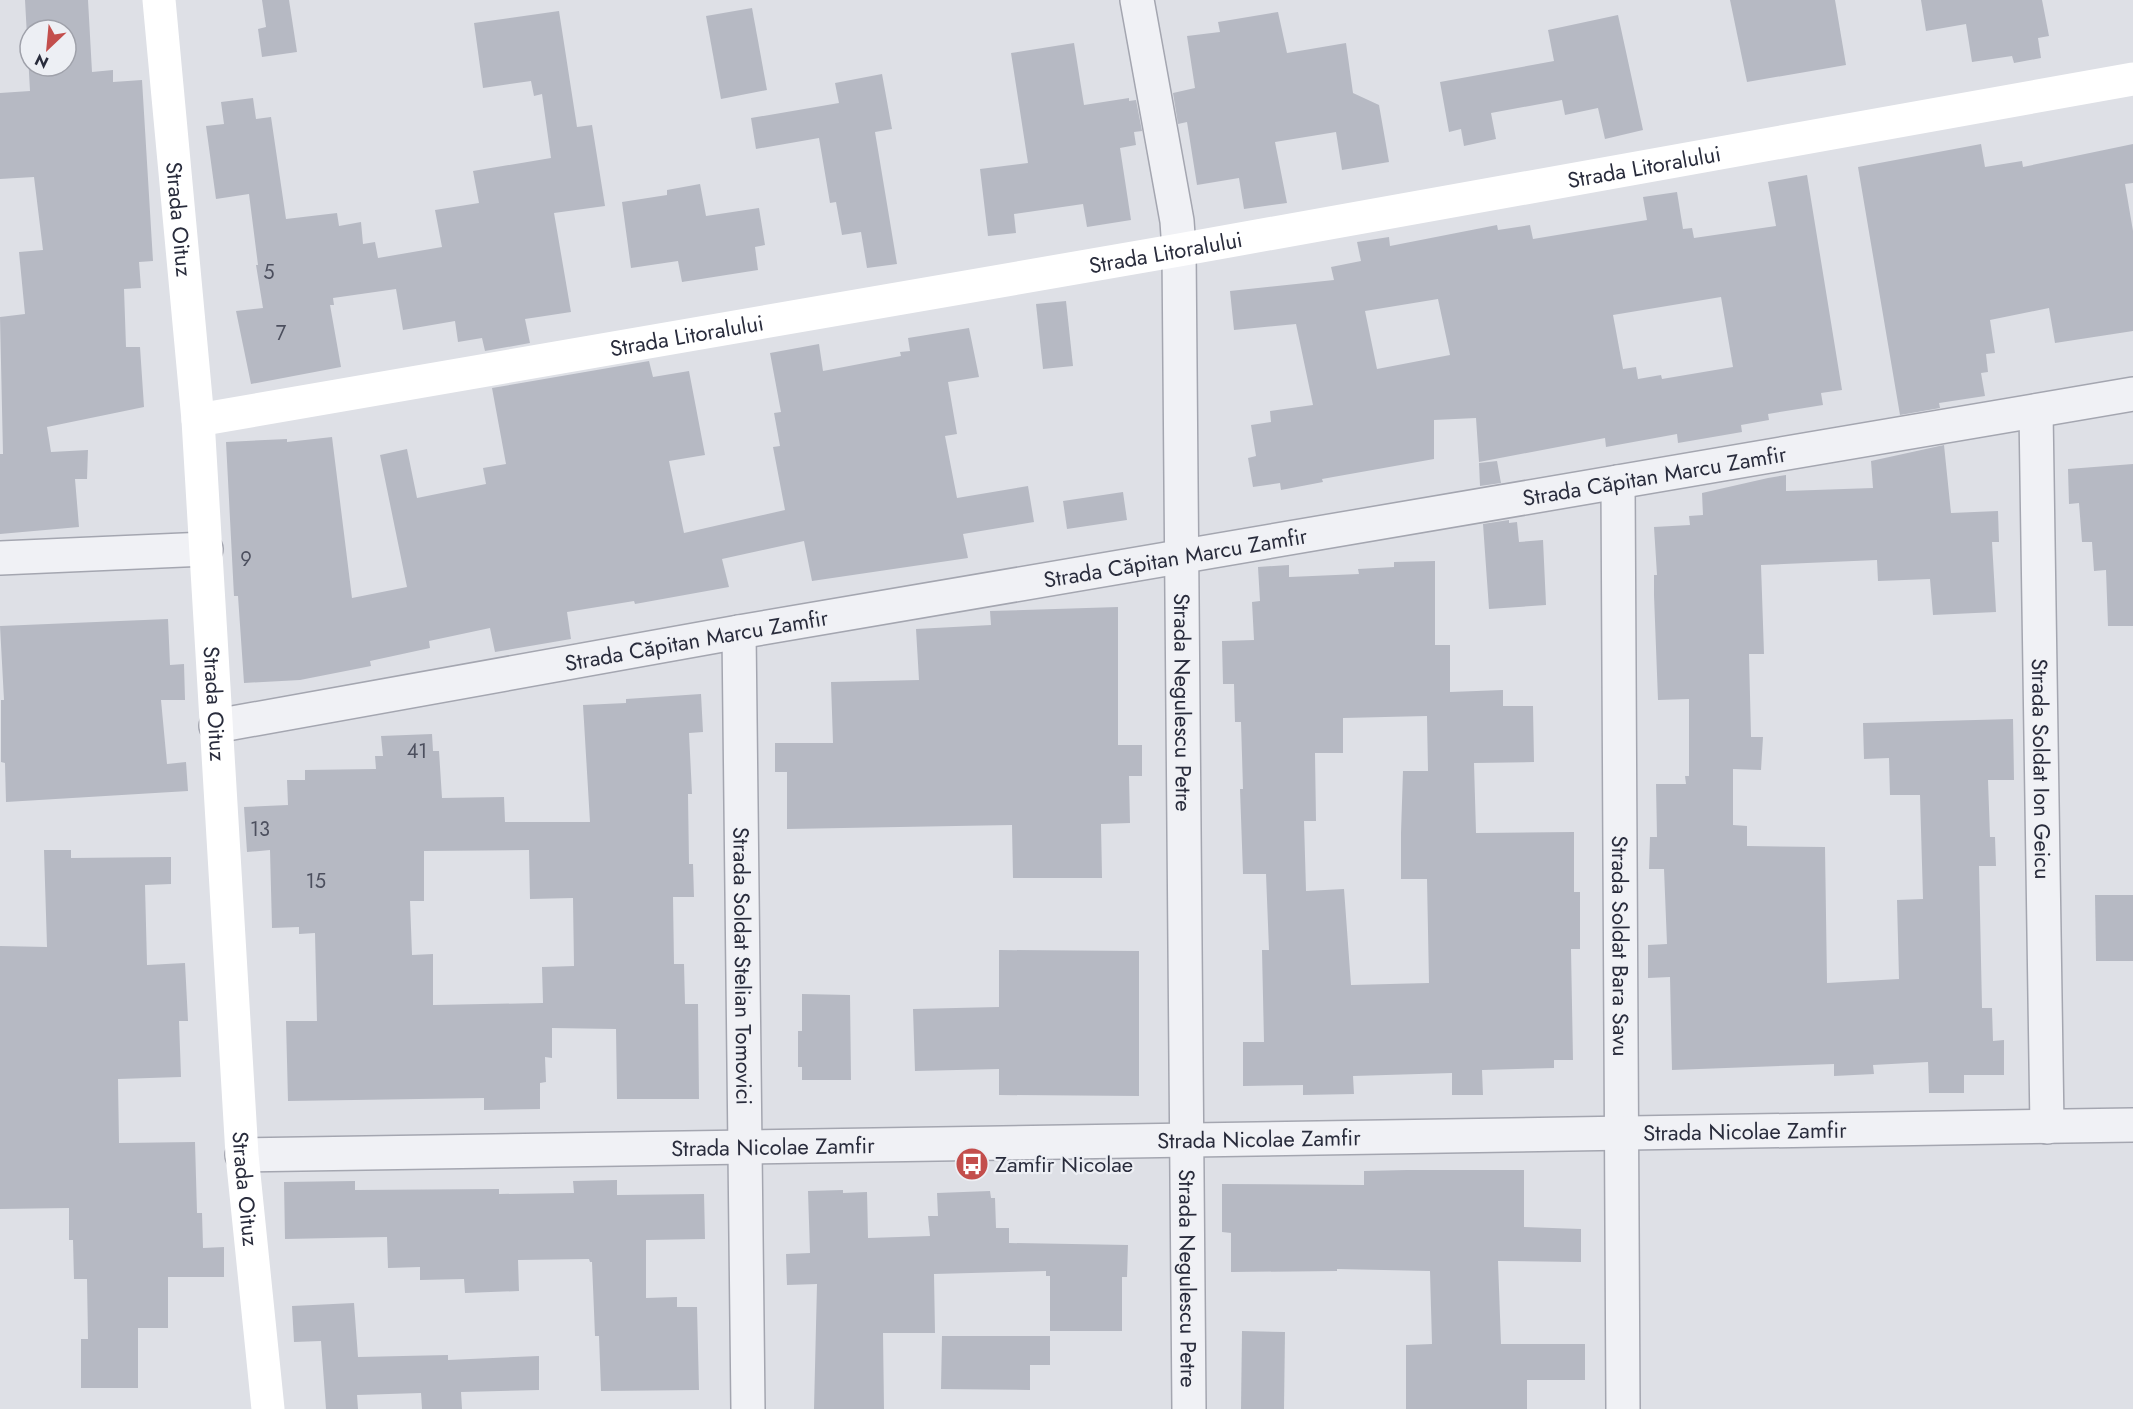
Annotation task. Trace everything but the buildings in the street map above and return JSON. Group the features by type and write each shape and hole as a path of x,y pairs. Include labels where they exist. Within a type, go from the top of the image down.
{"street":[{"name":"Strada Oituz","path":"159,0 198,420 242,1155 268,1409"},
{"name":"Strada Negulescu Petre","path":"1137,0 1177,221 1179,250 1184,1140 1189,1409"},
{"name":"Strada Litoralului","path":"198,420 1179,250 2133,79"},
{"name":"Strada Căpitan Marcu Zamfir","path":"216,726 739,632 2133,394"},
{"name":"Strada Soldat Ion Geicu","path":"2036,411 2047,1127"},
{"name":"Strada Soldat Bara Savu","path":"1618,482 1623,1409"},
{"path":"0,558 206,549"},
{"name":"Strada Soldat Stelian Tomovici","path":"739,632 748,1409"},
{"name":"Strada Nicolae Zamfir","path":"242,1155 2133,1125"}],"place":[{"name":"Zamfir Nicolae","path":"972,1164"}]}
